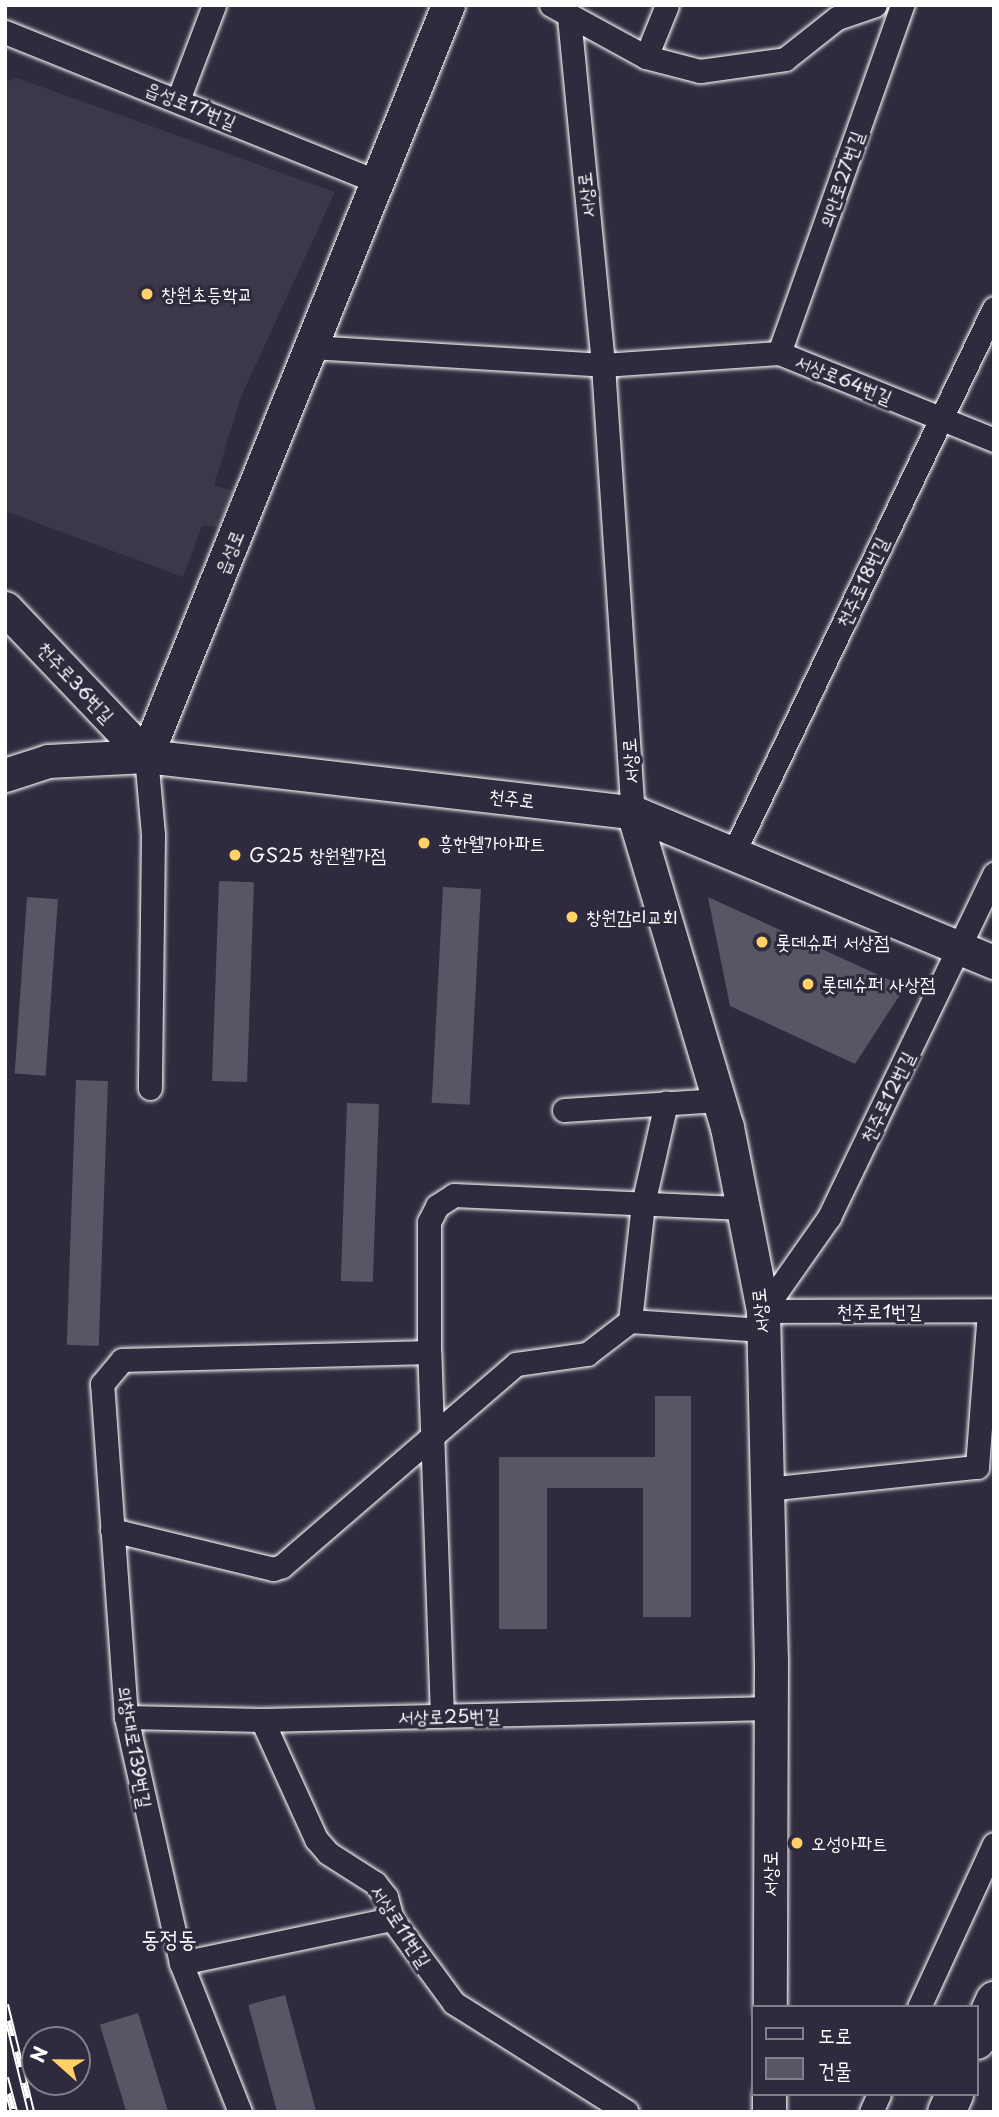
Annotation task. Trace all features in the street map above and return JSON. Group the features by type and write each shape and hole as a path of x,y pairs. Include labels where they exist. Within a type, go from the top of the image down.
{"main road":[{"name":"읍성로","path":"146,756 448,5"},
{"name":"천주로36번길","path":"5,608 146,756"},
{"name":"천주로","path":"5,775 48,761 146,756 633,812 732,856 994,962"},
{"name":"서상로","path":"633,812 719,1100 743,1208 763,1320 771,1708 770,2005"},
{"path":"978,2036 994,2000"},
{"path":"946,2112 953,2096"}],"street":[{"path":"178,100 214,5"},
{"path":"646,57 667,5"},
{"path":"560,11 646,57 700,71 785,59 837,18 875,5"},
{"name":"의안로27번길","path":"779,353 902,5"},
{"name":"서상로","path":"560,11 603,365 633,812"},
{"name":"읍성로17번길","path":"5,32 375,181"},
{"name":"천주로18번길","path":"732,856 994,308"},
{"path":"311,347 603,365"},
{"name":"서상로64번길","path":"603,365 779,353 994,440"},
{"path":"146,756 153,835 150,1087"},
{"name":"천주로12번길","path":"763,1320 829,1217 994,874"},
{"path":"564,1110 719,1100"},
{"path":"113,1530 273,1569 282,1566 516,1364 587,1354 630,1321 643,1204 666,1103"},
{"path":"442,1716 429,1352 429,1222 437,1206 454,1195 743,1208"},
{"path":"766,1489 977,1466 991,1311"},
{"name":"천주로1번길","path":"630,1321 763,1320 991,1311"},
{"name":"의창대로139번길","path":"240,2112 181,1963 126,1717 102,1384 110,1370 122,1360 429,1352"},
{"name":"서상로25번길","path":"126,1717 262,1720 771,1708"},
{"name":"서상로11번길","path":"262,1720 316,1839 328,1853 375,1883 386,1897 392,1919 454,2003 627,2112"},
{"path":"920,2005 994,1844"},
{"path":"181,1963 392,1919"},
{"path":"871,2112 878,2096"}],"shaded area":[{"name":"창원초등학교","path":"17,78 335,192 241,397 214,485 233,491 219,527 202,526 183,577 5,511 5,82"}],"building":[{"path":"219,881 254,882 247,1082 212,1081"},
{"path":"443,887 481,889 470,1105 432,1103"},
{"path":"27,897 58,899 46,1076 15,1074"},
{"name":"롯데슈퍼 서상점","path":"708,897 905,987 855,1064 730,1006"},
{"path":"76,1080 108,1081 99,1346 67,1345"},
{"path":"347,1103 379,1104 373,1282 341,1281"},
{"path":"655,1396 691,1396 691,1617 643,1617 643,1488 547,1488 547,1629 499,1629 499,1457 655,1457"},
{"path":"285,1995 316,2112 277,2112 248,2005"},
{"path":"138,2013 168,2111 126,2112 100,2025"}],"railway":[{"path":"5,2005 31,2112"},
{"path":"5,2078 14,2112"}],"place":[{"name":"창원초등학교","path":"147,294"},
{"name":"흥한웰가아파트","path":"424,843"},
{"name":"GS25 창원웰가점","path":"235,855"},
{"name":"창원감리교회","path":"572,917"},
{"name":"롯데슈퍼 서상점","path":"762,942"},
{"name":"롯데슈퍼 사상점","path":"808,984"},
{"name":"오성아파트","path":"797,1843"}],"district":[{"name":"동정동","path":"169,1938"}]}
